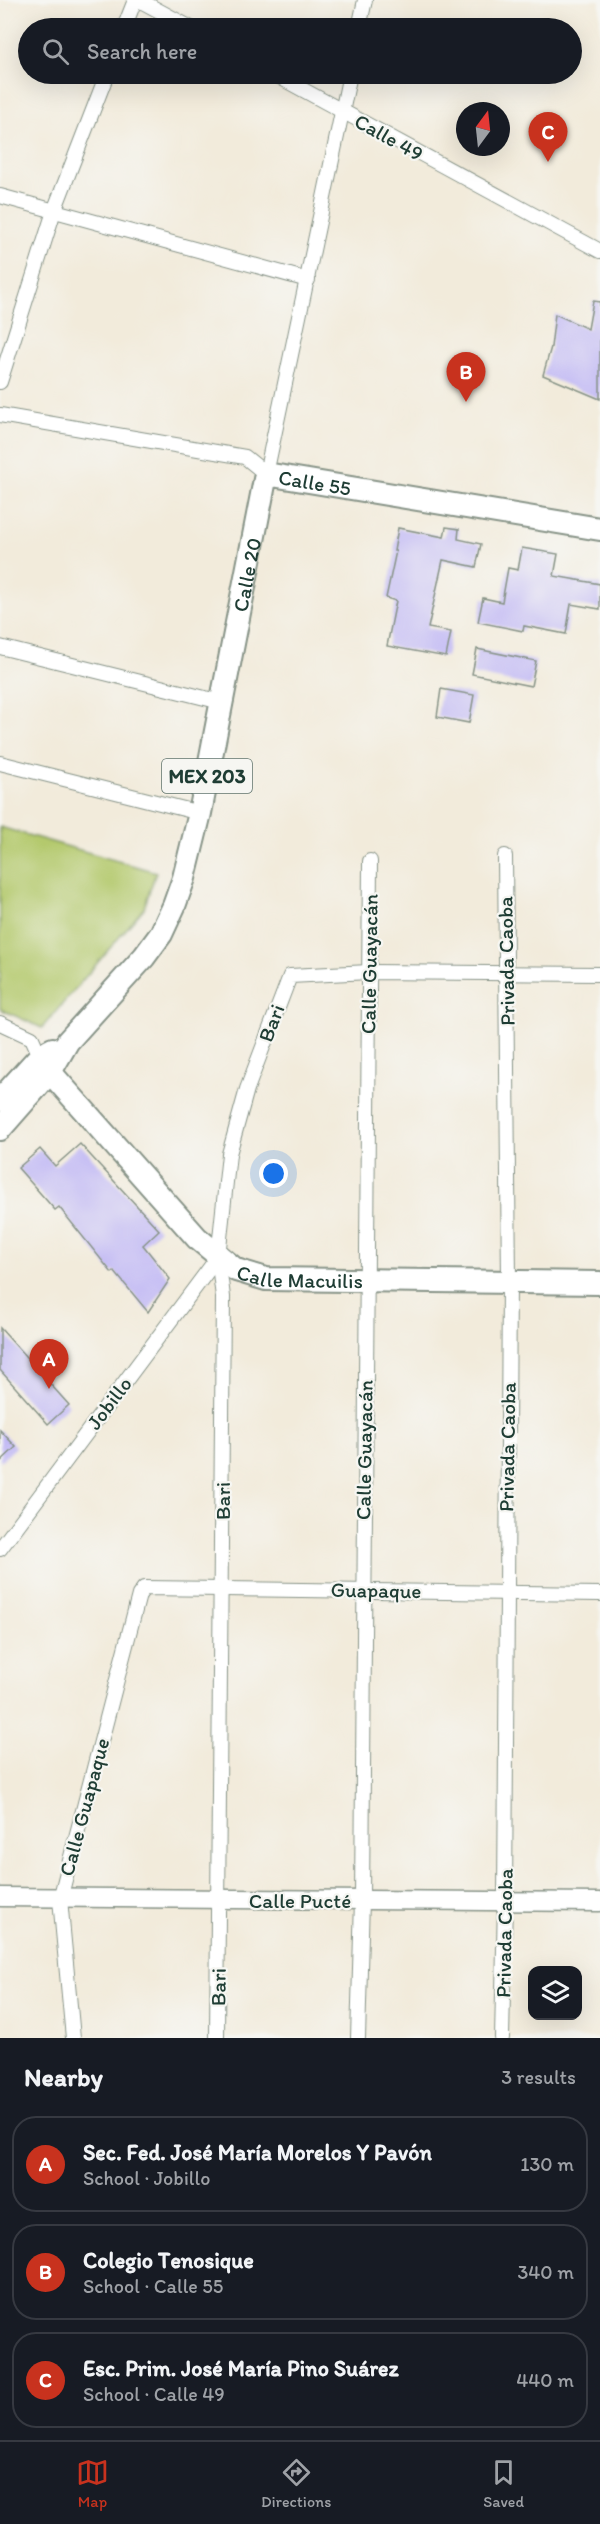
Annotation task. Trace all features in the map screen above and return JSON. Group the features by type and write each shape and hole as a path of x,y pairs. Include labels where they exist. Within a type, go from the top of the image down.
{"main road":[{"name":"Calle 55","path":"266,474 600,529"},
{"name":"Calle 20","path":"0,1100 45,1064 68,1041 144,957 161,934 184,878 200,813 266,474"},
{"name":"Calle 20","path":"0,1129 45,1064"},
{"name":"Calle Macuilis","path":"45,1064 197,1238 218,1257 236,1269 266,1279 600,1282"}],"street":[{"path":"129,18 137,0 172,18"},
{"path":"362,18 365,0"},
{"path":"0,382 54,211 103,84"},
{"name":"Calle 49","path":"293,84 600,251"},
{"name":"Calle 20","path":"266,474 348,84"},
{"path":"0,196 308,280"},
{"name":"Calle 55","path":"0,415 245,457 266,474"},
{"path":"0,647 221,702"},
{"path":"0,763 200,813"},
{"name":"Privada Caoba","path":"502,2038 506,1901 509,1281 505,855"},
{"name":"Calle Guayacán","path":"358,2038 362,1900 370,861"},
{"path":"369,972 600,974"},
{"name":"Bari","path":"217,2038 220,1899 223,1297 218,1257 229,1154 247,1089 290,976 369,972"},
{"path":"0,1023 32,1038 45,1064"},
{"name":"Jobillo","path":"0,1549 218,1257"},
{"name":"Guapaque","path":"152,1587 600,1594"},
{"name":"Calle Guapaque","path":"73,2038 60,1899 139,1595 144,1588 152,1587"},
{"name":"Calle Pucté","path":"0,1897 600,1902"}],"green space":[{"path":"0,827 156,872 144,908 42,1028 0,1009"}],"building":[{"path":"593,301 600,302 600,399 543,375 551,347 555,314 588,329"},
{"path":"446,527 459,529 458,539 481,544 476,567 443,560 428,628 451,632 446,657 387,646 396,601 386,598 396,551 394,551 398,528 444,537"},
{"path":"522,548 558,554 554,576 600,584 600,609 571,604 566,634 524,626 523,631 478,622 483,598 502,602 508,568 518,570"},
{"path":"477,649 536,661 531,686 472,674"},
{"path":"441,689 474,695 469,723 437,717"},
{"path":"80,1144 159,1230 143,1245 170,1279 148,1312 114,1271 112,1273 59,1207 55,1210 18,1168 40,1149 55,1166"},
{"path":"0,1328 69,1405 48,1424 0,1370"},
{"path":"0,1430 16,1447 0,1462"}],"place":[{"name":"Esc. Prim. José María Pino Suárez","path":"548,162"},
{"name":"Colegio Tenosique","path":"466,402"},
{"name":"Sec. Fed. José María Morelos Y Pavón","path":"49,1389"}]}
